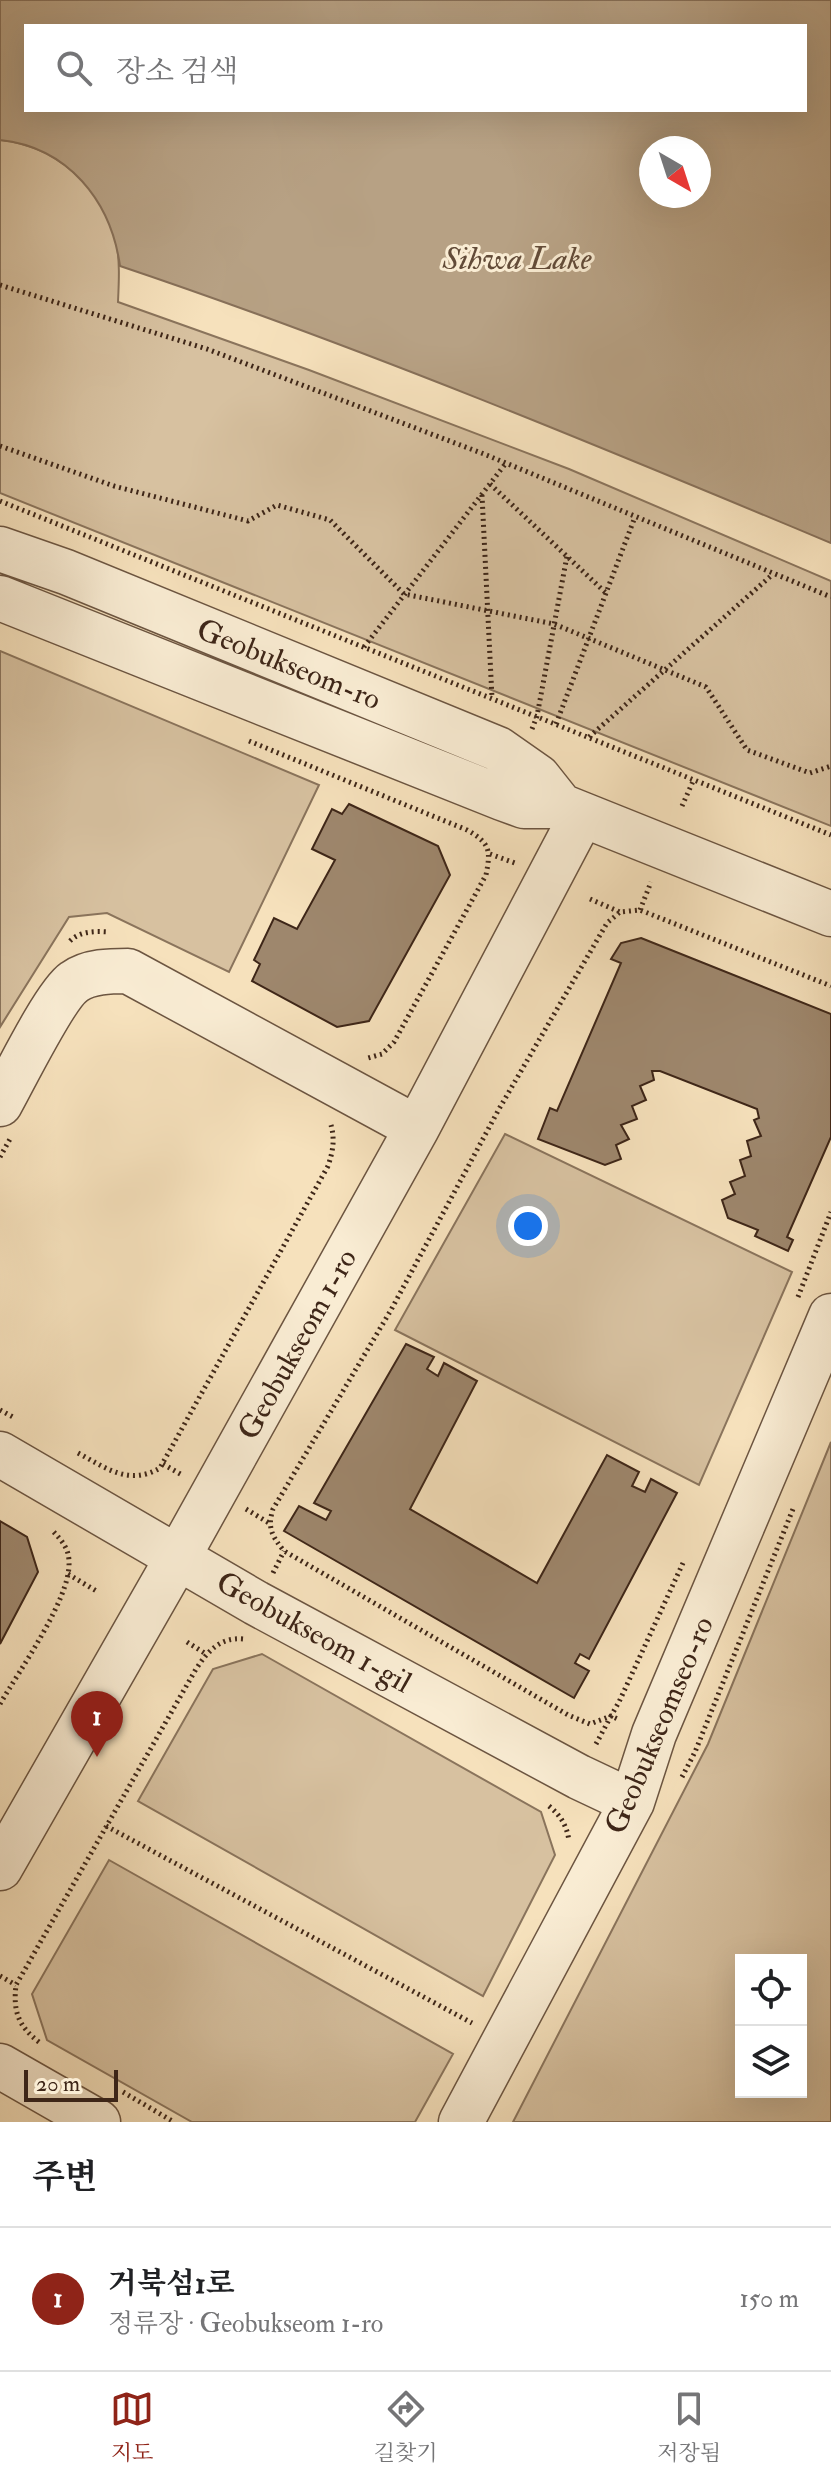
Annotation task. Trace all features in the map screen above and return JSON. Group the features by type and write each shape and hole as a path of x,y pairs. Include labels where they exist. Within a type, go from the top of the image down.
{"street":[{"name":"Geobukseom-ro","path":"0,549 66,572 498,749 538,777 572,810"},
{"name":"Geobukseom-ro","path":"0,598 502,798 524,806 572,810 831,914"},
{"name":"Geobukseom 1-ro","path":"0,1868 417,1128 572,810"},
{"path":"0,1104 56,1005 74,982 102,971 128,971 417,1128"},
{"name":"Geobukseomseo-ro","path":"461,2122 632,1802 654,1734 812,1314"},
{"name":"Geobukseom 1-gil","path":"13,1439 178,1557 579,1777 632,1802"},
{"path":"0,2066 110,2107"}],"path":[{"path":"0,285 207,349 506,463 831,597"},
{"path":"0,446 114,486 248,521 277,505 330,520 404,594 554,624 706,687 747,750 810,773 831,766"},
{"path":"364,647 506,463"},
{"path":"490,484 606,593"},
{"path":"482,495 492,698"},
{"path":"0,501 831,835"},
{"path":"556,724 635,517"},
{"path":"537,716 567,556"},
{"path":"589,737 773,574"},
{"path":"246,739 467,830 483,839 490,854 486,875 394,1042 372,1059 362,1057"},
{"path":"682,806 694,779"},
{"path":"490,854 515,863"},
{"path":"640,910 651,882"},
{"path":"590,899 620,912 640,910 831,986"},
{"path":"611,1716 590,1724 568,1715 284,1551 271,1536 269,1523 273,1509 391,1310 499,1109 588,953 607,923 620,912"},
{"path":"65,1446 127,1477 151,1473 163,1464 328,1166 334,1136 326,1118"},
{"path":"812,1314 831,1212"},
{"path":"0,1410 13,1439"},
{"path":"163,1464 182,1475"},
{"path":"245,1509 269,1523"},
{"path":"0,1704 61,1598 68,1574 66,1546 46,1525"},
{"path":"592,1752 689,1549"},
{"path":"271,1577 284,1551"},
{"path":"68,1574 98,1592"},
{"path":"42,2045 17,2019 16,1985 206,1654 225,1640 235,1638 254,1642"},
{"path":"187,1642 206,1654"},
{"path":"546,1802 559,1814 568,1831 570,1844"},
{"path":"106,1826 476,2026"},
{"path":"0,1976 16,1985"},
{"path":"110,2107 174,2122"}],"shaded area":[{"path":"0,140 39,150 57,160 88,186 100,202 116,240 118,302 309,370 569,469 831,581 831,826 0,493"},
{"path":"0,651 319,785 229,972 107,913 69,917 0,1027"},
{"path":"505,1134 792,1272 699,1485 395,1330"},
{"path":"831,1442 831,2122 513,2122 708,1744"},
{"path":"262,1654 541,1812 555,1855 483,1996 138,1801 213,1669"},
{"path":"109,1860 453,2054 415,2122 192,2122 47,2040 32,1994"}],"water":[{"name":"Sihwa Lake","path":"0,0 831,0 831,543 389,363 120,266 115,242 96,199 82,181 46,154 0,140"}],"building":[{"path":"349,804 438,846 450,875 369,1021 337,1027 252,981 260,964 254,960 274,918 297,929 335,860 312,849 332,809 342,814"},
{"path":"641,938 831,1014 831,1137 787,1237 793,1240 788,1251 755,1236 758,1230 728,1218 722,1200 735,1194 730,1182 745,1176 740,1160 751,1156 747,1141 761,1136 754,1120 759,1118 757,1109 660,1071 652,1071 654,1080 640,1086 646,1100 632,1106 637,1119 621,1125 629,1139 616,1145 621,1159 605,1165 538,1139 550,1108 557,1111 621,963 611,959 621,943"},
{"path":"406,1344 434,1357 427,1369 438,1376 444,1363 477,1381 410,1509 537,1583 607,1455 639,1472 632,1486 645,1492 651,1479 677,1493 589,1659 580,1654 575,1663 589,1671 574,1698 284,1531 299,1506 326,1520 331,1511 314,1503"},
{"path":"0,1521 27,1537 38,1572 0,1644"}],"place":[{"name":"거북섬1로","path":"97,1757"}]}
